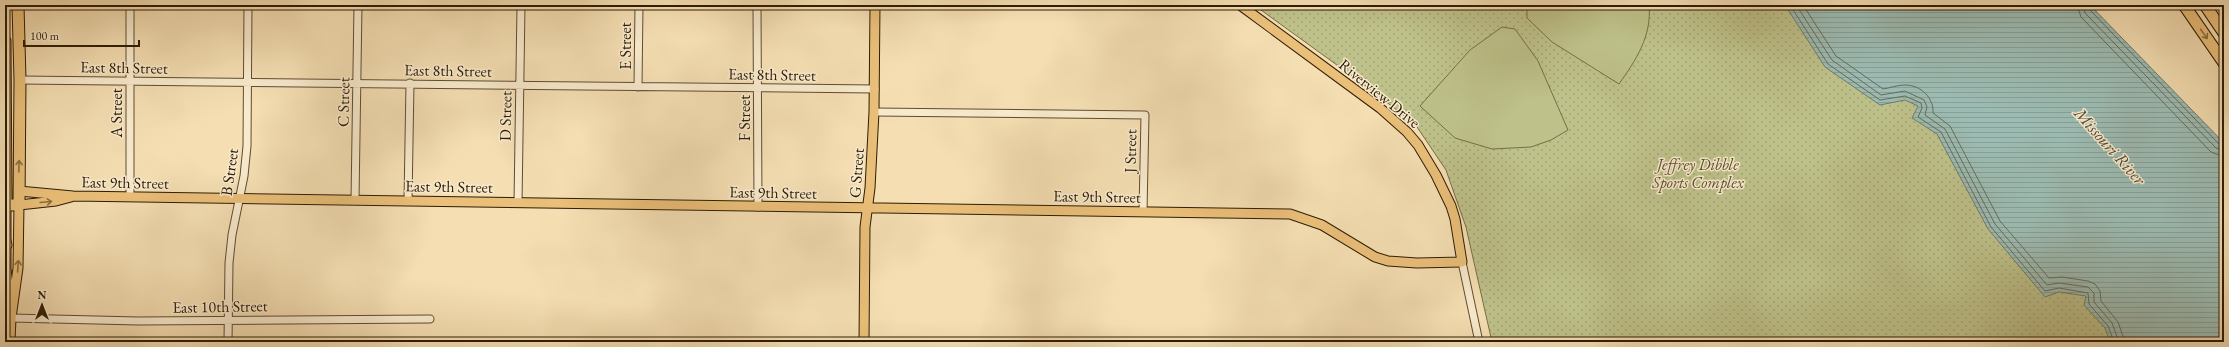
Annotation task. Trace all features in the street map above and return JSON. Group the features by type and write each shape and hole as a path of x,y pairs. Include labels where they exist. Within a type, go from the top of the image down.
{"highway":[{"path":"5,41 6,205 19,205 20,80 18,5"},
{"path":"2184,5 2224,62"},
{"path":"2205,5 2224,33"},
{"path":"6,191 19,191"}],"main road":[{"name":"G Street","path":"864,342 865,246 875,89 875,5"},
{"name":"Riverview Drive","path":"1240,5 1380,108 1415,141 1436,175 1451,206 1455,219 1462,262"},
{"name":"East 9th Street","path":"19,191 73,196 1290,214 1322,225 1375,257 1388,261 1417,263 1462,262"},
{"name":"East 9th Street","path":"19,205 56,201 73,196"},
{"path":"6,205 6,268 11,318"},
{"path":"10,342 11,318 18,268 19,205"}],"street":[{"name":"A Street","path":"130,5 130,196"},
{"name":"B Street","path":"228,342 229,263 232,235 240,198 247,146 248,5"},
{"name":"C Street","path":"355,200 358,5"},
{"name":"D Street","path":"518,203 521,5"},
{"name":"E Street","path":"638,87 639,5"},
{"name":"F Street","path":"757,5 758,206"},
{"name":"East 8th Street","path":"20,80 875,89"},
{"path":"408,200 410,83"},
{"name":"J Street","path":"874,112 1145,115 1143,212"},
{"path":"1462,262 1479,342"},
{"name":"East 10th Street","path":"11,318 82,320 430,319"}],"green space":[{"name":"Jeffrey Dibble Sports Complex","path":"1254,5 1837,5 2143,342 1492,342 1466,227 1446,170 1415,124 1359,81"},
{"path":"1527,5 1649,5 1648,27 1642,47 1637,57 1619,84 1552,42 1527,18"},
{"path":"1502,27 1515,29 1538,61 1568,130 1551,140 1531,147 1492,149 1455,138 1420,106 1470,50"}],"water":[{"name":"Missouri River","path":"1785,5 2090,5 2224,143 2224,342 2110,342 2105,328 2084,305 2086,296 2059,292 2045,297 1988,229 1937,134 1912,118 1918,106 1905,100 1880,105 1825,67"}]}
